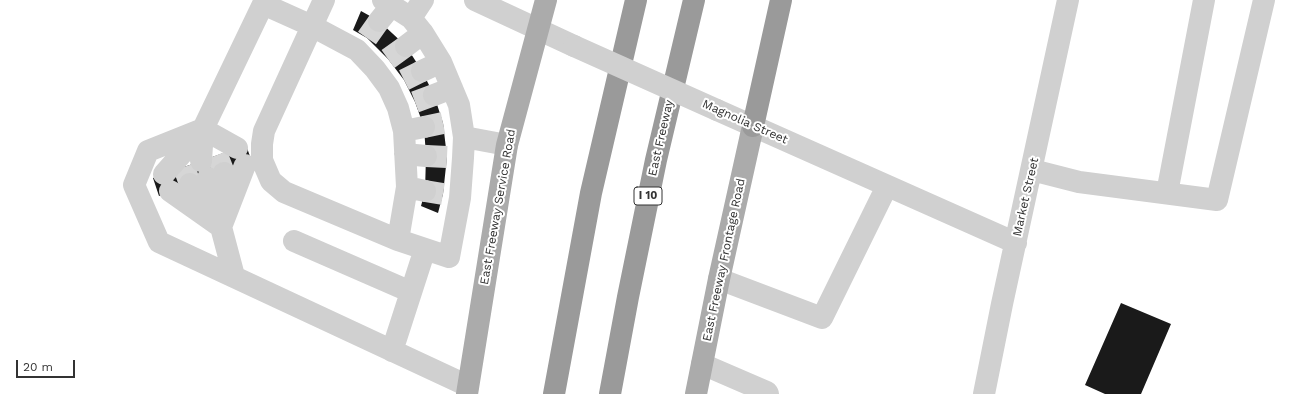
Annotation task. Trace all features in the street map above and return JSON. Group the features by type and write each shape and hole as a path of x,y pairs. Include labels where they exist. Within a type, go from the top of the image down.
{"highway":[{"path":"554,394 591,193 636,0"},
{"name":"East Freeway","path":"610,394 656,160 694,0"},
{"path":"752,126 781,0"}],"main road":[{"name":"East Freeway Service Road","path":"467,390 507,145 546,0"},
{"name":"East Freeway Frontage Road","path":"696,394 752,126"}],"street":[{"path":"324,0 264,131 262,160 271,181 284,192 398,240 449,257 434,192 435,156 440,127 459,105 425,98"},
{"name":"Magnolia Street","path":"475,0 538,30 1016,243"},
{"name":"Market Street","path":"984,394 1068,0"},
{"path":"1168,194 1204,0"},
{"path":"1032,170 1079,182 1216,200 1264,0"},
{"path":"222,227 167,183 203,129 264,2 312,26 376,23 419,17"},
{"path":"398,240 434,192 435,156 440,127 414,75 419,17"},
{"path":"406,46 419,17"},
{"path":"376,23 382,64 414,75 425,98"},
{"path":"440,127 507,145"},
{"path":"203,129 241,157 222,227"},
{"path":"203,129 204,170 222,227 234,276"},
{"path":"203,129 204,170 222,227"},
{"path":"203,129 148,151 134,185 159,242 392,351 467,390"},
{"path":"719,279 822,318 887,186"},
{"path":"294,241 411,292"},
{"path":"392,351 425,249"},
{"path":"702,364 768,392 768,394"}],"building":[{"path":"361,11 379,21 406,46 422,71 434,95 443,123 447,157 443,194 438,213 421,206 425,191 426,156 424,127 415,102 404,80 388,59 367,38 353,30"},
{"path":"246,145 252,162 159,196 153,178"},
{"path":"1121,303 1171,324 1141,394 1105,394 1085,385"}],"tunnel":[{"path":"367,38 379,21"},
{"path":"388,59 406,46"},
{"path":"404,80 422,71"},
{"path":"415,102 434,95"},
{"path":"424,127 443,123"},
{"path":"217,155 224,173"},
{"path":"426,156 447,157"},
{"path":"184,167 190,184"},
{"path":"425,191 443,194"}]}
